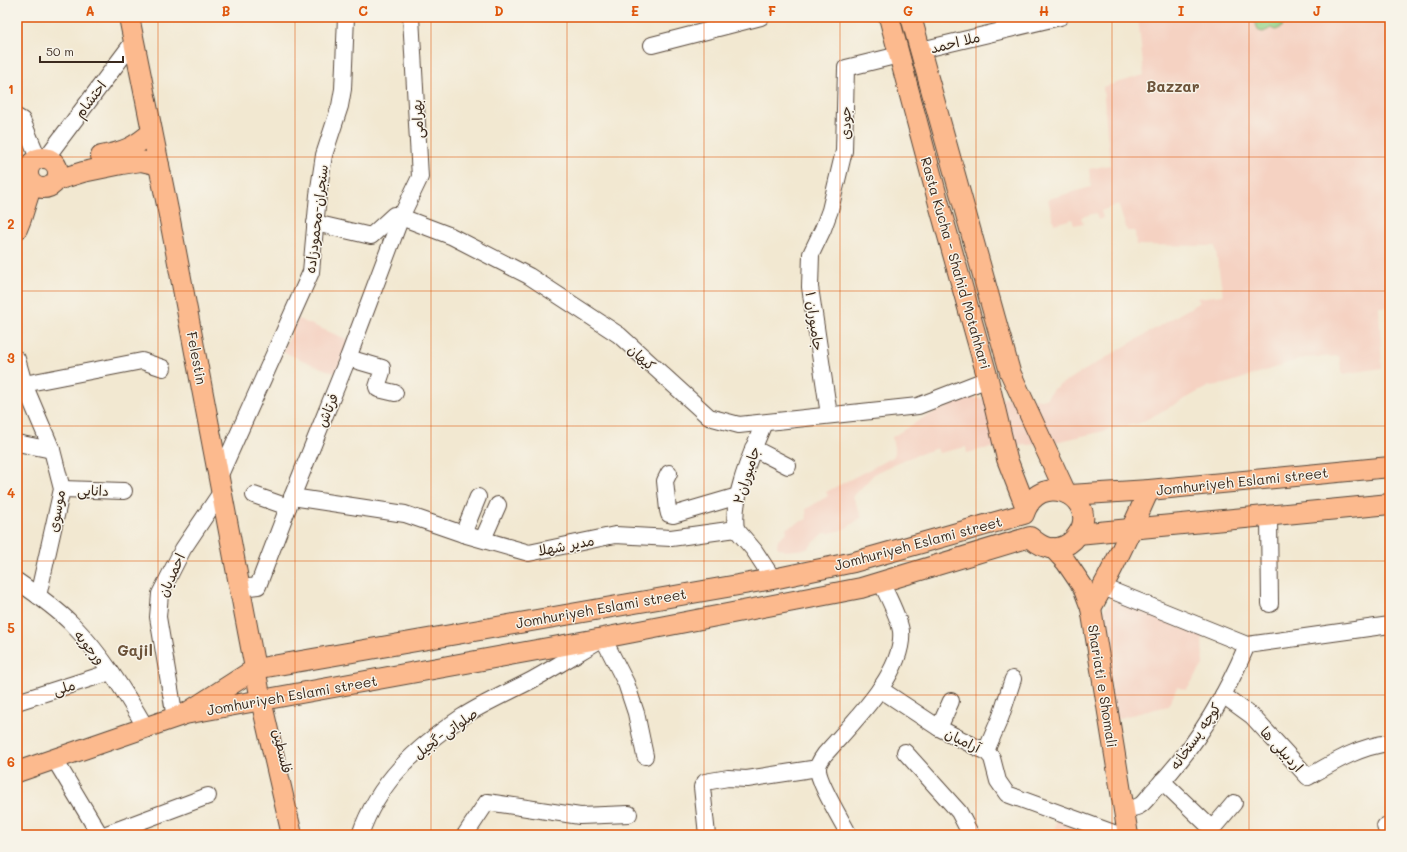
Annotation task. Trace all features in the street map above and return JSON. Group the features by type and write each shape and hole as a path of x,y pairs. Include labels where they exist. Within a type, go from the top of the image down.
{"main road":[{"name":"Felestin","path":"129,17 159,165 240,588 260,668 266,700"},
{"name":"Rasta Kucha - Shahid Motahhari","path":"889,17 988,379 1007,459 1025,511"},
{"name":"Rasta Kucha - Shahid Motahhari","path":"911,17 1010,372 1068,494 1081,508 1082,526 1078,534"},
{"path":"899,55 921,50"},
{"path":"19,224 46,173 83,160 118,153 140,143 152,132"},
{"path":"46,173 83,172 141,161 159,165"},
{"path":"993,400 999,403 1010,404 1021,395"},
{"name":"Jomhuriyeh Eslami street","path":"180,716 260,668 773,578 854,562 1025,511 1030,501 1043,492 1059,490 1068,494 1149,490 1390,467"},
{"path":"1090,608 1103,587 1132,529 1149,490"},
{"path":"1053,548 1063,547 1072,542 1078,534 1390,504"},
{"name":"Jomhuriyeh Eslami street","path":"17,772 180,716 602,638 861,588 1030,537 1044,547 1053,548"},
{"name":"Shariati e Shomali","path":"1053,548 1066,562 1084,587 1090,608 1128,835"},
{"path":"773,578 781,604"},
{"name":"فلسطین","path":"266,700 292,835"},
{"name":"فلسطین","path":"266,700 302,835"}],"street":[{"name":"سنجران-محمودزاده","path":"221,484 311,272 324,155 340,106 343,89 346,17"},
{"name":"بهرامی","path":"401,217 420,177 411,17"},
{"path":"652,45 719,22 762,17"},
{"name":"ملا احمد","path":"921,50 1060,17"},
{"name":"احتشام","path":"46,173 134,41"},
{"name":"جودی","path":"823,229 830,210 844,151 846,68 899,55"},
{"path":"17,117 22,120 46,173"},
{"path":"316,223 371,236 394,215 401,217"},
{"name":"فرتاش","path":"240,588 258,586 348,358 401,217"},
{"name":"کیهان","path":"401,217 450,236 529,276 619,336 709,417 739,425 918,406 988,379"},
{"name":"جامبوران ۱","path":"823,229 811,254 810,287 829,415"},
{"path":"348,358 382,368 378,389 394,393"},
{"name":"موسوی","path":"17,359 24,384 52,450 62,489 38,596"},
{"path":"24,384 142,361 163,368"},
{"name":"جامبوران۲","path":"736,529 734,518 738,496 764,423"},
{"path":"17,443 52,450"},
{"path":"754,448 788,466"},
{"path":"669,473 665,481 669,514 673,515 738,496"},
{"name":"احمدیان","path":"180,716 158,617 160,594 183,549 221,484"},
{"name":"دانایی","path":"62,489 124,491"},
{"name":"مدیر شهلا","path":"254,495 290,502 405,514 463,534 529,553 615,535 671,538 736,529"},
{"path":"463,534 478,497"},
{"path":"483,539 498,505"},
{"path":"1269,516 1270,604"},
{"path":"736,529 754,550 773,578"},
{"name":"ورجویه","path":"17,581 71,623 89,643 111,672 146,728"},
{"path":"849,835 821,783 818,768 820,761 825,754 880,689 896,659 901,630 899,622 881,582"},
{"path":"1103,587 1247,645 1390,625"},
{"path":"602,638 628,690 636,713 645,756"},
{"name":"صلواتی-گجیل","path":"360,835 372,806 388,782 403,764 424,746 462,717 537,677 602,638"},
{"name":"کوچه پستخانه","path":"1124,810 1139,806 1162,782 1193,743 1223,695 1247,645"},
{"name":"ملی","path":"17,702 111,672"},
{"path":"986,751 1001,716 1013,680"},
{"name":"آرامیان","path":"880,689 939,728 986,751 992,758 1000,785 1007,794 1119,835"},
{"name":"اردبیلی ها","path":"1223,695 1252,716 1308,777 1349,754 1368,747 1390,743"},
{"path":"939,728 950,701"},
{"path":"904,752 959,812 971,835"},
{"path":"55,760 100,835"},
{"path":"707,835 702,787 705,782 728,778 747,779 818,768"},
{"path":"1162,782 1212,829 1234,803"},
{"path":"104,835 208,796"},
{"path":"465,835 487,802 580,816 629,814"}],"shaded area":[{"path":"1138,17 1390,17 1390,307 1379,307 1382,368 1342,374 1339,356 1304,358 1225,384 1209,386 1140,423 1051,443 983,449 967,453 966,447 939,453 937,448 900,461 875,473 853,497 862,517 845,529 824,533 807,549 786,551 777,547 778,539 787,532 786,528 807,519 806,509 828,496 826,492 893,457 895,453 892,437 928,415 966,398 1046,399 1053,389 1200,302 1197,298 1223,295 1215,246 1136,245 1135,231 1127,231 1118,204 1101,211 1103,218 1098,220 1096,213 1081,217 1083,223 1074,225 1072,219 1054,224 1048,199 1091,187 1089,169 1110,165 1103,87 1144,75"},
{"path":"298,319 349,340 336,374 283,352"},
{"path":"1112,600 1202,636 1203,665 1186,690 1177,687 1168,706 1115,719 1099,615"},
{"path":"1056,820 1100,835 1054,835"}],"green space":[{"path":"1252,17 1292,17 1283,22 1282,27 1276,30 1272,28 1263,32 1259,31"}],"district":[{"name":"Bazzar","path":"1173,86"},
{"name":"Gajil","path":"135,650"}]}
